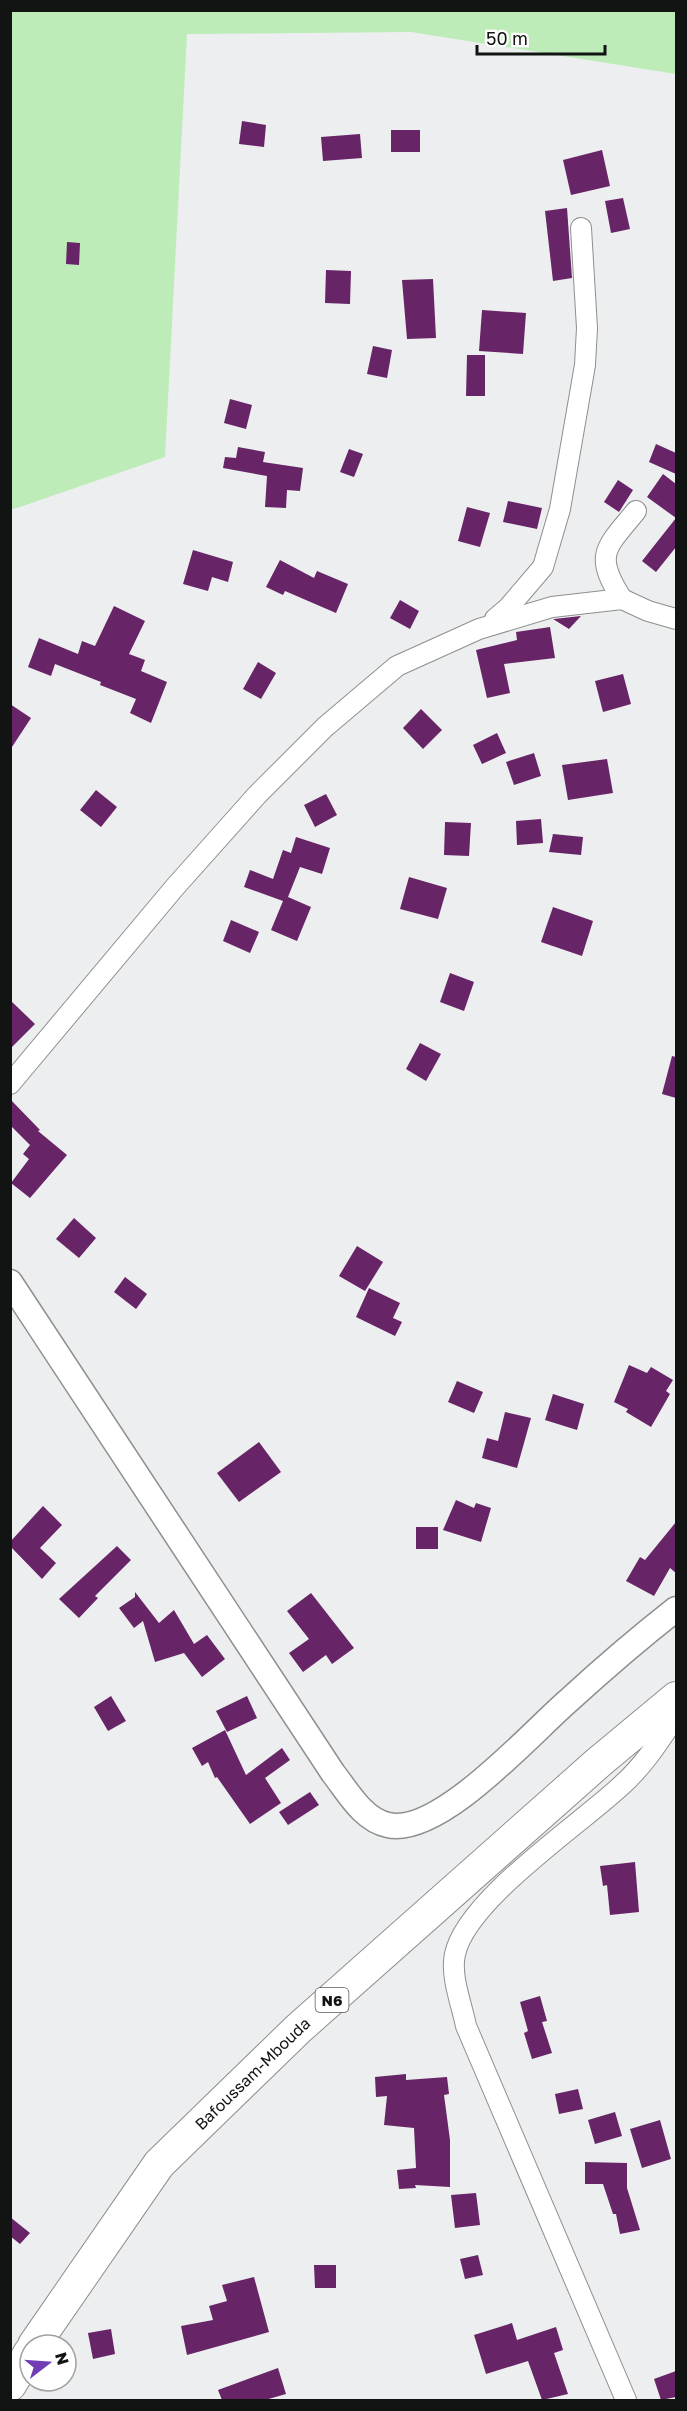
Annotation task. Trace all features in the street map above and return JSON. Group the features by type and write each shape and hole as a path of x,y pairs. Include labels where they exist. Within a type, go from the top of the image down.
{"highway":[{"name":"Bafoussam-Mbouda","path":"42,2333 159,2164 298,2029 599,1762 676,1698"},
{"path":"10,2385 18,2372"}],"street":[{"path":"486,626 508,608 543,567 560,509 585,365 587,328 581,228"},
{"path":"622,598 604,564 608,545 636,512"},
{"path":"10,1084 175,887 296,754 397,666 486,626 552,607 622,598 648,611 676,619"},
{"path":"10,1282 312,1743 360,1808 378,1821 389,1826 417,1823 470,1791 566,1702 676,1609"},
{"path":"626,2400 466,2026 456,1979 455,1954 469,1926 489,1898 624,1783 651,1754 676,1716"}],"green space":[{"path":"10,11 676,11 676,74 411,32 187,34 165,457 11,510"}],"building":[{"path":"242,121 266,125 264,147 239,144"},
{"path":"391,130 420,130 420,152 391,152"},
{"path":"360,134 362,158 323,161 321,137"},
{"path":"602,150 610,186 571,195 563,160"},
{"path":"623,198 630,229 611,233 605,201"},
{"path":"567,208 572,278 553,281 545,211"},
{"path":"67,242 80,243 79,265 66,264"},
{"path":"326,270 351,271 350,304 325,303"},
{"path":"433,279 436,338 407,339 402,280"},
{"path":"482,310 526,313 523,354 479,351"},
{"path":"373,346 392,350 387,378 367,374"},
{"path":"467,355 485,355 485,396 466,396"},
{"path":"230,399 252,405 246,429 224,423"},
{"path":"656,444 676,453 676,474 649,462"},
{"path":"238,447 265,452 263,462 303,468 300,491 287,490 286,508 265,507 267,476 223,468 225,457 236,458"},
{"path":"349,449 363,454 354,477 340,472"},
{"path":"663,474 676,484 676,518 647,497"},
{"path":"618,480 633,490 619,512 604,502"},
{"path":"508,501 542,508 537,529 503,522"},
{"path":"467,507 490,513 480,547 458,541"},
{"path":"676,518 676,547 656,572 642,561"},
{"path":"193,550 233,562 228,582 212,577 208,591 183,584"},
{"path":"280,560 314,578 317,571 348,584 336,613 285,591 283,595 266,587"},
{"path":"400,600 419,611 410,629 390,618"},
{"path":"114,606 145,621 129,654 145,660 141,671 167,682 151,723 130,713 136,699 100,685 101,682 55,664 51,676 28,667 39,638 78,654 82,641 95,646"},
{"path":"581,616 569,629 553,619 554,619"},
{"path":"550,627 555,658 504,664 510,693 487,698 476,650 517,640 516,632"},
{"path":"258,662 276,673 261,699 243,689"},
{"path":"623,674 631,704 603,712 595,681"},
{"path":"10,704 31,718 10,750"},
{"path":"421,709 442,730 423,749 403,728"},
{"path":"497,733 506,753 482,764 473,745"},
{"path":"534,753 541,776 514,785 506,762"},
{"path":"607,759 613,793 568,800 562,765"},
{"path":"96,790 117,807 101,827 80,810"},
{"path":"326,794 337,815 315,827 304,805"},
{"path":"541,819 543,843 517,845 516,821"},
{"path":"445,822 471,823 469,856 444,855"},
{"path":"553,834 583,837 581,855 549,852"},
{"path":"296,837 330,848 322,874 300,867 288,897 311,907 297,941 271,930 283,901 244,887 250,870 273,879 283,850 291,853"},
{"path":"409,877 447,888 438,919 400,909"},
{"path":"553,907 593,921 582,956 541,942"},
{"path":"231,920 259,932 250,953 223,941"},
{"path":"450,973 474,982 464,1011 440,1002"},
{"path":"10,1000 35,1024 10,1049"},
{"path":"420,1043 441,1054 426,1081 406,1069"},
{"path":"672,1056 676,1057 676,1098 662,1094"},
{"path":"10,1099 40,1130 38,1131 67,1155 30,1198 11,1183 29,1159 23,1154 30,1145 10,1125"},
{"path":"74,1218 96,1238 79,1258 56,1239"},
{"path":"357,1246 383,1262 365,1291 339,1276"},
{"path":"125,1277 147,1294 136,1309 114,1292"},
{"path":"369,1288 400,1303 393,1318 402,1322 395,1336 356,1317"},
{"path":"629,1365 647,1373 651,1367 673,1380 666,1391 670,1394 651,1427 626,1412 628,1409 614,1402"},
{"path":"457,1381 483,1392 474,1413 448,1402"},
{"path":"553,1394 584,1404 577,1430 545,1420"},
{"path":"505,1412 531,1418 517,1468 482,1458 487,1438 498,1441"},
{"path":"259,1442 281,1472 239,1502 217,1473"},
{"path":"456,1500 474,1508 476,1503 491,1508 481,1542 443,1530"},
{"path":"43,1506 62,1525 40,1548 56,1563 42,1579 10,1546 10,1542"},
{"path":"676,1522 676,1573 670,1568 654,1596 626,1581 640,1557 645,1560"},
{"path":"416,1527 438,1527 438,1549 416,1549"},
{"path":"117,1546 131,1560 95,1596 98,1598 79,1618 59,1599"},
{"path":"135,1592 159,1623 174,1610 194,1644 207,1635 225,1659 202,1677 184,1653 155,1662 143,1621 134,1628 119,1608 135,1597"},
{"path":"311,1593 354,1648 332,1664 326,1655 303,1672 289,1653 309,1639 287,1611"},
{"path":"111,1696 126,1721 108,1731 94,1707"},
{"path":"247,1696 257,1718 227,1732 216,1711"},
{"path":"225,1730 246,1775 282,1748 290,1760 265,1778 281,1803 250,1824 217,1777 215,1778 208,1762 202,1766 192,1748"},
{"path":"310,1792 319,1805 288,1825 279,1812"},
{"path":"635,1862 639,1912 610,1915 607,1885 603,1886 600,1866"},
{"path":"540,1996 547,2021 542,2022 552,2053 532,2059 524,2033 528,2031 520,2002"},
{"path":"406,2074 406,2080 447,2077 449,2094 444,2095 450,2140 450,2187 415,2185 416,2188 399,2189 397,2170 416,2168 414,2128 384,2125 387,2096 376,2097 375,2077"},
{"path":"578,2089 583,2109 559,2114 555,2094"},
{"path":"615,2112 622,2136 595,2144 588,2120"},
{"path":"660,2120 671,2159 642,2168 630,2129"},
{"path":"585,2162 627,2163 627,2188 640,2230 620,2234 616,2214 613,2214 603,2184 585,2184"},
{"path":"476,2193 480,2225 455,2228 451,2195"},
{"path":"10,2217 30,2233 20,2244 10,2236"},
{"path":"478,2255 483,2275 465,2279 460,2259"},
{"path":"314,2265 336,2265 336,2288 315,2288"},
{"path":"254,2277 269,2332 187,2355 181,2326 213,2320 209,2306 227,2301 222,2285"},
{"path":"512,2323 517,2340 556,2327 563,2350 554,2353 568,2394 542,2400 528,2361 486,2374 474,2335"},
{"path":"111,2329 115,2354 93,2359 88,2333"},
{"path":"278,2368 286,2394 265,2400 222,2400 218,2390"},
{"path":"676,2371 676,2397 661,2400 654,2379"}]}
